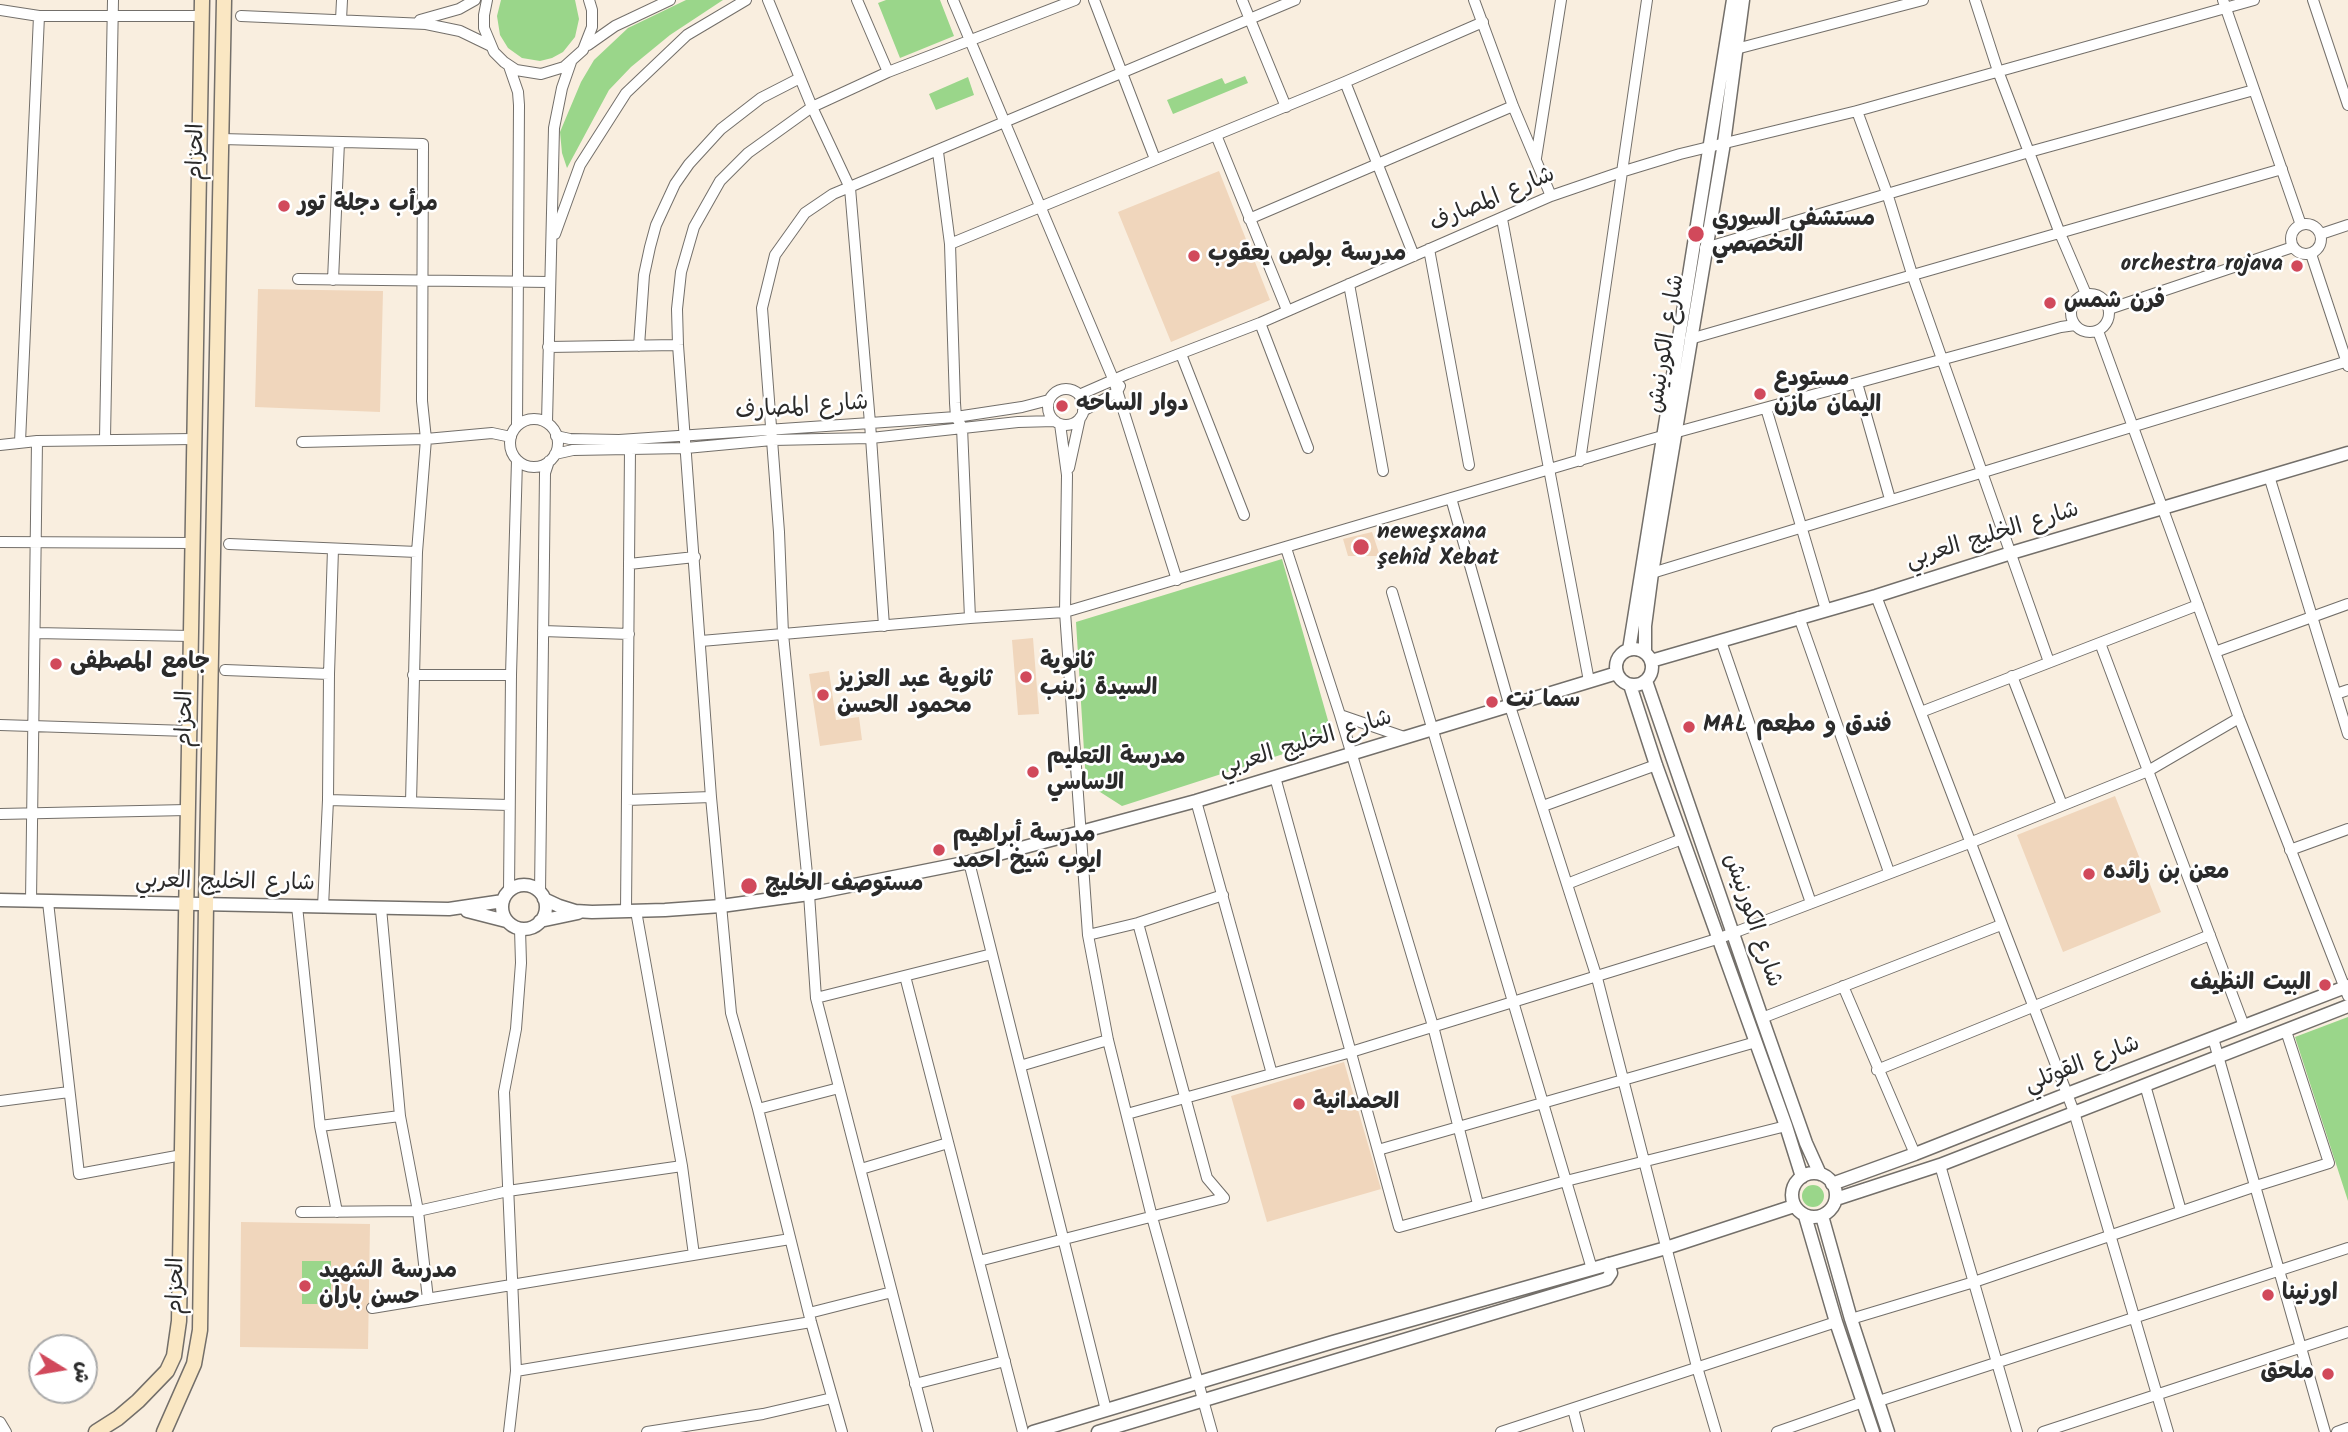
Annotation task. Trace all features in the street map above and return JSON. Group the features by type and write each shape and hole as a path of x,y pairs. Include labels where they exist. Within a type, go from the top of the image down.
{"main road":[{"path":"96,1432 118,1419 156,1385 167,1371 174,1356 179,1321 202,0"},
{"name":"الحزام","path":"164,1432 194,1364 200,1329 205,905 224,0"}],"street":[{"path":"105,439 113,0"},
{"path":"341,19 342,0"},
{"path":"406,22 426,20 475,0"},
{"path":"487,0 485,34 499,57 509,66 524,72 541,74 557,71 571,62 596,38 615,26 670,0"},
{"path":"583,50 592,27 589,0"},
{"path":"552,245 580,164 626,93 687,34 746,0"},
{"path":"768,0 812,107 850,188 884,626"},
{"path":"857,0 888,72"},
{"path":"953,0 1114,381 1177,580"},
{"path":"842,1432 731,1013 711,797 678,345 677,309 681,272 694,227 720,181 748,153 812,107 888,72 1075,0"},
{"path":"1094,0 1155,159"},
{"path":"1242,0 1286,107"},
{"path":"928,1432 816,998 809,894 783,634 779,533 762,308 775,255 806,213 833,194 1294,0"},
{"path":"1475,0 1513,106 1551,196"},
{"path":"1536,159 1562,0"},
{"path":"1580,461 1647,0"},
{"name":"شارع الكورنيش","path":"1648,657 1645,626 1705,248 1733,0"},
{"name":"شارع الكورنيش","path":"1629,650 1661,438 1736,49 1743,0"},
{"path":"1736,49 1923,0"},
{"path":"1975,0 1998,71 2086,294"},
{"name":"شارع المصارف","path":"1079,395 1260,323 1551,196 1621,172 1717,144 1857,111 2224,4 2253,0"},
{"path":"2313,0 2348,105"},
{"path":"2224,4 2301,225"},
{"path":"0,10 39,16 201,16"},
{"path":"20,442 39,16"},
{"path":"241,16 406,22 460,31 491,46"},
{"path":"950,244 1286,107 1483,22"},
{"path":"540,921 544,914 545,473 557,445 556,436 547,422 554,128 562,88 571,62"},
{"path":"509,66 518,92 519,105 517,426 511,437 511,450 523,464 537,467 552,457 573,450 686,448 772,440 871,438 1018,422 1072,424 1082,414 1117,391 1127,374"},
{"path":"639,346 644,275 650,247 656,225 675,184 721,129 761,98 800,78"},
{"path":"1345,82 1414,256"},
{"path":"1705,248 2029,152 2254,90"},
{"path":"1249,219 1513,106"},
{"path":"1857,111 1887,193 1941,360 1983,471 2049,662"},
{"path":"1216,135 1287,310"},
{"path":"221,139 423,144 422,401 426,439 417,552 411,802"},
{"path":"333,280 339,142"},
{"path":"938,152 950,244 956,417 962,427 971,618"},
{"path":"1690,339 2282,169"},
{"path":"1502,219 1589,681"},
{"path":"2301,225 2313,225 2321,234 2320,246 2311,254 2300,253 2293,247 2292,232 2301,225"},
{"path":"2321,234 2348,225"},
{"path":"2109,309 2293,247"},
{"path":"1429,249 1469,466"},
{"path":"1652,573 2347,363 2311,254"},
{"path":"298,279 550,282"},
{"path":"1349,284 1383,471"},
{"path":"2086,294 2103,299 2109,309 2108,320 2098,331 2084,332 2075,325 2070,313 2075,301 2086,294"},
{"path":"1260,323 1308,449"},
{"path":"701,641 1065,612 1766,408 2075,325"},
{"path":"2098,331 2239,718 2347,990"},
{"path":"548,347 678,345"},
{"path":"1181,354 1244,515"},
{"path":"1857,383 1890,499"},
{"path":"1067,475 1082,414 1082,400 1069,389 1063,389 1052,395 1048,412 1057,423 1067,475 1065,612 1088,935 1108,1040 1152,1217 1212,1432"},
{"name":"شارع المصارف","path":"556,436 569,439 619,440 686,437 956,417 1049,400"},
{"path":"1766,408 1826,610"},
{"path":"517,426 533,419 547,422"},
{"path":"302,442 426,439 492,433 511,437"},
{"path":"0,445 37,440 194,439"},
{"path":"31,901 37,440"},
{"path":"630,449 627,800 631,911 682,1166 694,1255"},
{"name":"شارع الخليج العربي","path":"1648,657 1721,641 1876,596 2348,453"},
{"path":"506,921 502,908 506,896 517,460"},
{"path":"2269,476 2348,734"},
{"path":"1451,498 1510,705 1597,978 1716,1432"},
{"path":"0,542 192,543"},
{"path":"229,544 417,552"},
{"path":"1286,548 1340,715 1433,1026 1478,1204"},
{"path":"323,907 328,800 332,549"},
{"path":"629,564 695,557"},
{"path":"1392,592 1592,1269"},
{"path":"1876,596 2074,1112 2168,1432"},
{"path":"2215,652 2348,604"},
{"path":"1921,712 2198,605"},
{"path":"1799,617 1889,872"},
{"path":"543,631 629,634"},
{"path":"34,633 191,636"},
{"path":"1721,641 1811,903"},
{"path":"2099,643 2244,1026"},
{"path":"1636,649 1648,657 1651,672 1646,681 1630,685 1617,673 1617,660 1622,653 1636,649"},
{"path":"225,670 329,674"},
{"name":"شارع الخليج العربي","path":"0,900 449,909 488,915 520,929 535,926 540,921 592,912 721,906 809,894 969,862 1196,801 1617,673"},
{"path":"414,675 511,674"},
{"path":"2012,676 2062,805"},
{"name":"شارع الكورنيش","path":"1646,681 1762,1018 1820,1174"},
{"name":"شارع الكورنيش","path":"1630,685 1802,1177"},
{"path":"2336,694 2348,690"},
{"path":"1340,715 1404,737"},
{"path":"1127,1114 1351,1052 1720,938 1972,842 2148,771 2239,718"},
{"path":"0,725 188,731"},
{"path":"1543,806 1656,765"},
{"path":"1275,777 1399,1227 1566,1181 1786,1126"},
{"path":"627,800 711,797"},
{"path":"328,800 509,805"},
{"path":"1196,801 1272,1074"},
{"path":"0,814 187,810"},
{"path":"2290,850 2348,829"},
{"path":"1567,884 1682,839"},
{"path":"969,862 1106,1410"},
{"name":"شارع الخليج العربي","path":"449,909 506,896 525,885 567,908 592,912"},
{"path":"1088,935 1138,923 1223,895"},
{"path":"48,902 79,1174 182,1155"},
{"path":"297,906 320,1126 337,1212"},
{"path":"381,908 400,1116 418,1212 428,1299"},
{"path":"979,1262 1224,1198 1207,1178 1138,923"},
{"path":"1762,1018 2001,925"},
{"path":"509,1432 516,1371 504,1092 516,1029 520,929"},
{"path":"1877,1070 2210,935"},
{"path":"816,998 992,954"},
{"path":"905,976 1023,1432"},
{"path":"1843,986 1915,1154"},
{"name":"شارع القوتلي","path":"1832,1184 2244,1026 2347,990"},
{"name":"شارع القوتلي","path":"1836,1199 1940,1165 2348,1006"},
{"path":"1851,1319 1974,1282 2329,1163 2286,1031"},
{"path":"2213,1038 2325,1432"},
{"path":"1020,1066 1108,1040"},
{"path":"1378,1150 1756,1042"},
{"path":"2145,1085 2181,1211"},
{"path":"758,1109 839,1088"},
{"path":"0,1101 69,1092"},
{"path":"320,1126 400,1116"},
{"path":"861,1169 948,1143"},
{"path":"1940,1165 2017,1432"},
{"path":"301,1212 418,1212 508,1191 682,1166"},
{"path":"1805,1216 1822,1216 1831,1209 1836,1199 1832,1184 1820,1174 1807,1174 1794,1186 1794,1206 1805,1216 1836,1322 1873,1432"},
{"path":"1033,1432 1333,1342 1667,1248 1794,1206"},
{"path":"1822,1216 1851,1319 1888,1432"},
{"path":"372,1308 790,1239"},
{"path":"1879,1401 2348,1248"},
{"path":"1098,1432 1607,1279 1611,1273 1608,1264"},
{"path":"516,1371 810,1317 892,1292"},
{"path":"1501,1432 1836,1322"},
{"path":"2043,1432 2348,1332"},
{"path":"915,1384 1005,1361"},
{"path":"647,1432 763,1414 832,1398"},
{"path":"1777,1432 1863,1402"},
{"path":"1573,1409 1579,1432"},
{"path":"0,1422 6,1432"},
{"path":"2337,1432 2348,1428"}],"shaded area":[{"name":"مدرسة بولص يعقوب","path":"1219,171 1270,300 1171,342 1118,212"},
{"path":"258,289 383,291 380,412 255,407"},
{"name":"neweşxana şehîd Xebat","path":"1372,532 1380,556 1348,556 1343,539"},
{"name":"ثانوية السيدة زينب","path":"1033,638 1039,714 1018,715 1012,640"},
{"name":"ثانوية عبد العزيز محمود الحسن","path":"829,671 836,720 859,717 862,740 820,746 809,674"},
{"name":"معن بن زائده","path":"2115,796 2161,912 2063,952 2017,835"},
{"path":"1344,1062 1381,1189 1267,1222 1231,1096"},
{"name":"مدرسة الشهيد حسن باران","path":"241,1222 370,1224 368,1349 240,1347"}],"green space":[{"path":"501,0 575,0 579,19 575,37 563,52 552,58 540,61 522,58 508,48 500,35 497,16"},
{"path":"686,0 723,0 670,35 631,67 609,90 567,168 560,132 581,82 594,60 628,28"},
{"path":"886,0 940,0 954,36 900,58 878,3"},
{"path":"1245,76 1248,83 1173,114 1167,100 1222,78 1225,84"},
{"path":"968,77 974,95 936,110 929,94"},
{"path":"1282,559 1333,738 1122,806 1086,783 1076,622"},
{"path":"2348,1017 2348,1201 2295,1037"},
{"path":"1813,1185 1821,1188 1824,1196 1821,1204 1813,1207 1805,1204 1802,1196 1805,1188"},
{"path":"302,1261 331,1261 331,1304 302,1304"}],"place":[{"name":"مرأب دجلة تور","path":"284,206"},
{"name":"مستشفى السوري التخصصي","path":"1696,234"},
{"name":"مدرسة بولص يعقوب","path":"1194,256"},
{"name":"orchestra rojava","path":"2297,266"},
{"name":"فرن شمس","path":"2050,303"},
{"name":"مستودع اليمان مازن","path":"1760,394"},
{"name":"دوار الساحه","path":"1062,406"},
{"name":"neweşxana şehîd Xebat","path":"1361,547"},
{"name":"جامع المصطفى","path":"56,664"},
{"name":"ثانوية السيدة زينب","path":"1026,677"},
{"name":"ثانوية عبد العزيز محمود الحسن","path":"823,695"},
{"name":"سما نت","path":"1492,702"},
{"name":"MAL فندق و مطعم","path":"1689,727"},
{"name":"مدرسة التعليم الاساسي","path":"1033,772"},
{"name":"مدرسة أبراهيم ايوب شيخ احمد","path":"939,850"},
{"name":"معن بن زائده","path":"2089,874"},
{"name":"مستوصف الخليج","path":"749,886"},
{"name":"البيت النظيف","path":"2325,985"},
{"name":"الحمدانية","path":"1299,1104"},
{"name":"مدرسة الشهيد حسن باران","path":"305,1286"},
{"name":"اورنينا","path":"2268,1295"},
{"name":"ملحق","path":"2328,1374"}]}
